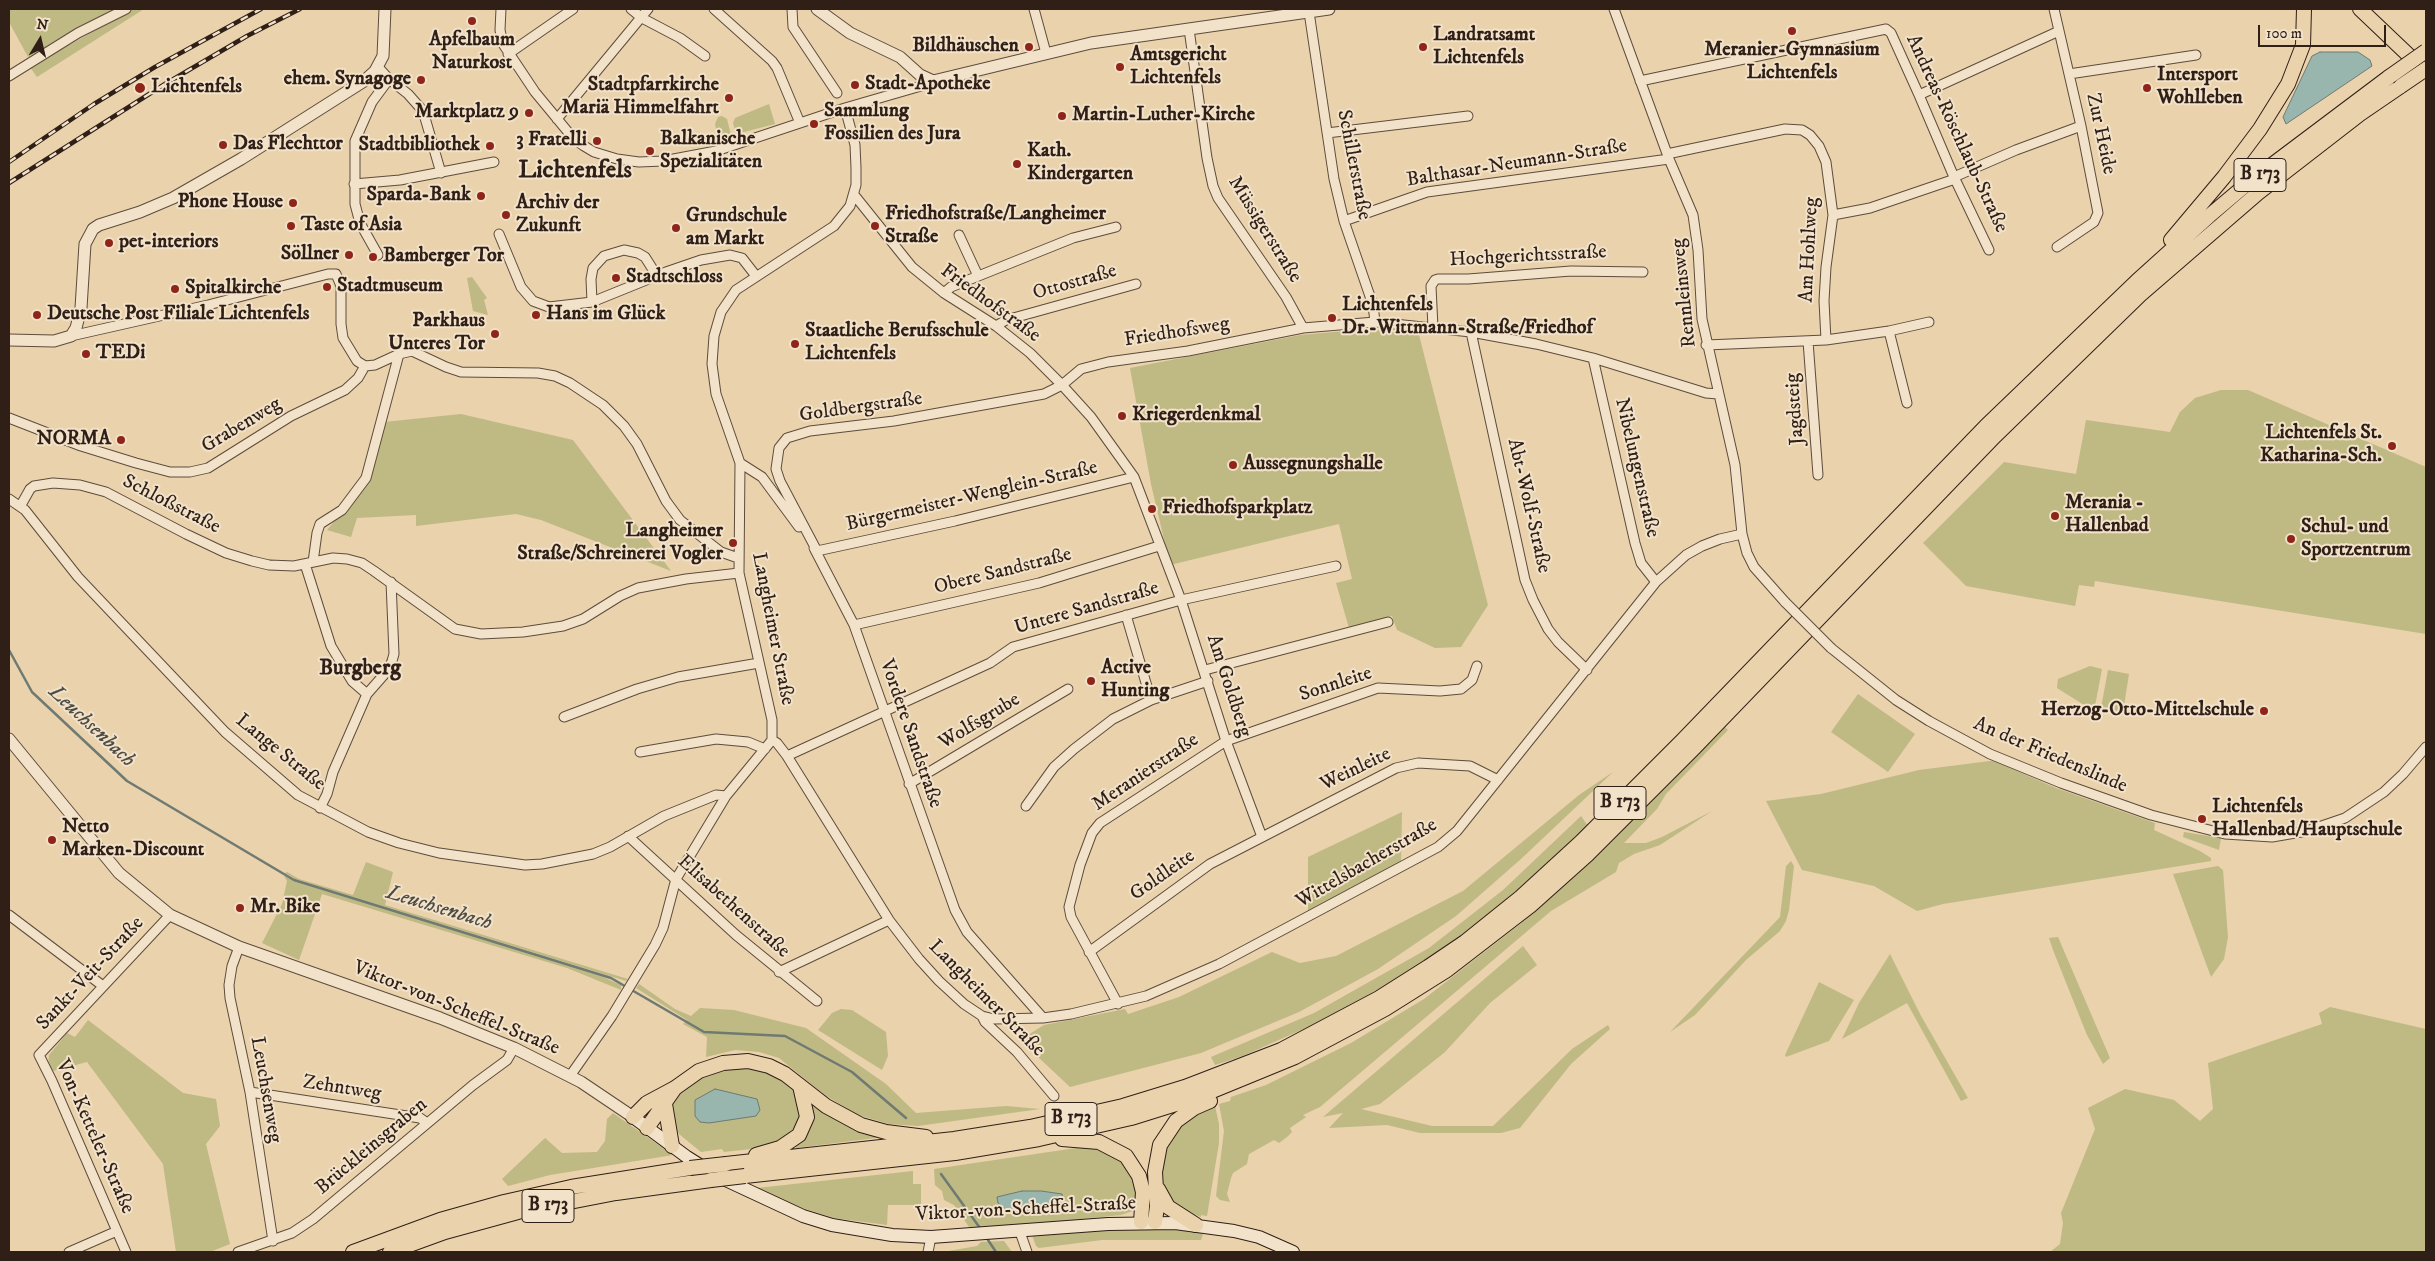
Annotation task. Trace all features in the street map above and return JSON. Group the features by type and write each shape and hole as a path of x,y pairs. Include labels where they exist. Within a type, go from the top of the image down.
{"highway":[{"path":"2137,281 2224,177 2274,109 2288,84 2301,54 2305,36 2304,9"},
{"path":"2360,9 2426,70"},
{"name":"B 173","path":"353,1252 440,1220 504,1202 572,1187 690,1168 954,1139 1030,1127 1123,1106 1241,1067 1312,1034 1380,998 1465,942 1551,870 1632,792 1986,426 2137,281 2242,189 2426,51"},
{"name":"B 173","path":"390,1252 445,1232 518,1212 616,1193 955,1152 1039,1139 1131,1118 1194,1098 1260,1073 1335,1038 1385,1009 1447,970 1560,880 1633,810 1995,436 2140,295 2258,193 2360,114 2426,70"},
{"path":"633,1117 647,1103 675,1088 698,1071 735,1061 769,1066 844,1117 861,1125 886,1132 954,1139"},
{"path":"1148,1222 1157,1185 1156,1165 1160,1145 1176,1121 1194,1108 1260,1073"},
{"path":"726,1164 780,1148 799,1135 807,1117 800,1086"},
{"path":"647,1128 666,1104 675,1088"},
{"path":"666,1104 672,1146"},
{"path":"1039,1139 1073,1139 1099,1142 1126,1156 1138,1176 1148,1222"},
{"path":"1157,1185 1168,1208 1196,1225"}],"main road":[{"name":"Viktor-von-Scheffel-Straße","path":"633,1117 717,1176 803,1216 870,1232 931,1237 1148,1222 1219,1228 1259,1237 1293,1252"}],"street":[{"path":"9,76 78,33 126,9"},
{"path":"71,336 76,328 80,308 85,244 93,229 99,225 166,201 198,184 364,81 378,67 383,56 385,9"},
{"path":"501,9 500,30 508,54 573,138 594,152 639,162 663,161 716,151 845,108 921,86 927,80"},
{"path":"508,54 573,9"},
{"path":"631,9 642,18 680,38 705,56"},
{"path":"557,119 648,9"},
{"path":"714,9 772,61 777,68 800,123"},
{"path":"792,9 793,27 837,93"},
{"path":"817,9 850,34 900,58 927,80 939,81 1091,43 1329,9"},
{"path":"1034,9 1046,53"},
{"name":"Rennleinsweg","path":"1614,9 1668,157 1687,198 1695,225 1702,320 1706,345 1735,464 1742,534 1747,553 1754,567 1785,602"},
{"name":"Zur Heide","path":"2054,9 2082,126 2098,214 2094,222 2056,247"},
{"name":"Schillerstraße","path":"1309,12 1334,179 1344,221 1373,305 1376,322"},
{"name":"Müssigerstraße","path":"1189,29 1207,158 1213,186 1218,198 1281,289 1303,328"},
{"name":"Andreas-Röschlaub-Straße","path":"1640,81 1882,29 1890,33 1955,178 1990,250"},
{"path":"1919,95 2059,31"},
{"path":"2069,74 2196,55"},
{"path":"378,67 389,79 408,94 423,111 441,173"},
{"path":"378,255 360,223 355,204 355,141 372,102 389,79"},
{"name":"Langheimer Straße","path":"845,108 854,145 856,168 854,196 846,214 834,226 736,290 725,304 716,326 713,343 712,364 716,394 740,463 739,573 772,720 772,740 777,743 787,756 889,920 919,960 964,1004 982,1016 985,1022 1017,1052 1054,1096"},
{"path":"1327,133 1468,116"},
{"path":"1833,214 1870,208 1955,178 2016,150 2082,126"},
{"name":"Am Hohlweg","path":"1668,157 1784,129 1802,130 1819,146 1826,162 1833,214 1825,275 1826,340"},
{"name":"Balthasar-Neumann-Straße","path":"1344,221 1427,192 1668,157"},
{"path":"354,184 441,173 494,162"},
{"name":"Friedhofstraße","path":"854,196 912,267 944,293 996,326 1030,353 1062,385 1090,418 1134,477 1159,546"},
{"path":"944,293 951,287 1072,238 1116,227"},
{"path":"499,234 521,287 533,301 557,307 592,302 701,260 730,255 742,258 756,276"},
{"path":"959,235 978,276"},
{"path":"592,302 591,279 593,268 604,256 624,250 638,253 645,257 657,276"},
{"name":"Hochgerichtsstraße","path":"1433,328 1431,286 1438,279 1468,279 1571,271 1643,272"},
{"path":"9,340 54,341 208,305 328,274 336,274 341,286 341,324 344,338 358,361 365,366 375,365 412,350 446,367 461,372 538,372 555,376 570,383 603,405 624,426 637,444 666,501 680,520 722,552 738,558"},
{"name":"Ottostraße","path":"996,326 1006,320 1136,284"},
{"name":"Friedhofsweg","path":"1062,385 1081,369 1095,364 1188,351 1303,328 1376,322 1470,332 1536,344 1593,358 1706,393 1718,394"},
{"path":"1706,345 1826,340 1889,331 1929,322"},
{"path":"1889,331 1907,403"},
{"name":"Abt-Wolf-Straße","path":"1470,332 1526,580 1533,600 1548,629 1558,642 1587,670"},
{"name":"Jagdsteig","path":"1808,341 1818,475"},
{"path":"367,694 352,681 331,646 309,563 320,524 342,510 366,478 399,354"},
{"name":"Nibelungenstraße","path":"1593,358 1635,543 1641,563 1656,582"},
{"name":"Grabenweg","path":"9,418 81,446 136,463 170,472 190,472 208,468 291,416 345,390 358,378 365,366"},
{"name":"Goldbergstraße","path":"817,551 780,481 776,469 779,448 787,438 810,431 894,421 1030,398 1044,394 1062,385"},
{"name":"Vordere Sandstraße","path":"740,463 762,478 817,551 854,626 954,910 967,932 1043,1018"},
{"name":"Bürgermeister-Wenglein-Straße","path":"817,551 955,521 1134,477"},
{"name":"Schloßstraße","path":"21,505 30,489 41,484 87,486 133,505 186,534 226,552 269,565 294,566 309,563"},
{"name":"Lange Straße","path":"9,499 21,505 78,577 225,732 275,777 320,808 368,832 399,843 439,852 525,865 557,862 593,854 664,816 716,796 726,796"},
{"name":"Wittelsbacherstraße","path":"982,1016 1002,1020 1043,1018 1118,1004 1173,985 1219,964 1438,847 1457,831 1656,582 1686,555 1702,546 1720,539 1742,534"},
{"name":"Am Goldberg","path":"1159,546 1181,600 1226,741 1262,837"},
{"name":"Obere Sandstraße","path":"854,626 1039,583 1159,546"},
{"path":"309,563 333,558 362,563 455,629 488,634 563,626 582,619 620,596 638,588 686,579 739,573"},
{"name":"Untere Sandstraße","path":"787,756 990,663 1013,647 1181,600 1336,566"},
{"path":"320,808 328,794 333,772 367,694 389,669 394,654 391,582"},
{"name":"An der Friedenslinde","path":"1785,602 1831,648 1896,700 1929,721 1990,754 2061,783 2166,820 2201,829 2246,837 2272,837 2307,831 2345,818 2377,798 2403,774 2426,747"},
{"path":"1126,615 1151,700"},
{"path":"1204,670 1388,622"},
{"path":"564,717 637,689 678,677 759,663"},
{"name":"Sonnleite","path":"1226,741 1378,688 1440,691 1460,689 1472,680 1477,666"},
{"path":"1026,806 1054,767 1113,719 1151,700 1208,681"},
{"name":"Wolfsgrube","path":"909,784 1068,689"},
{"path":"640,752 716,739 748,742 765,749"},
{"path":"570,1076 612,1016 663,928 676,879 726,796 772,740"},
{"name":"Meranierstraße","path":"1118,1004 1089,952 1069,907 1080,865 1092,833 1100,823 1226,741"},
{"name":"Viktor-von-Scheffel-Straße","path":"10,743 119,873 170,915 239,947 440,1018 514,1048 570,1076 633,1117"},
{"name":"Weinleite","path":"1262,837 1396,768 1418,763 1470,766 1498,780"},
{"name":"Elisabethenstraße","path":"628,836 778,972 817,1002"},
{"name":"Goldleite","path":"1089,952 1210,864 1262,837"},
{"name":"Sankt-Veit-Straße","path":"39,1057 170,915"},
{"path":"9,916 103,986"},
{"path":"778,972 889,920"},
{"name":"Leuchsenweg","path":"239,947 229,985 250,1092 273,1240"},
{"name":"Brückleinsgraben","path":"238,1252 292,1233 313,1219 427,1123 507,1060 514,1048"},
{"name":"Von-Ketteler-Straße","path":"39,1057 52,1081 126,1252"},
{"name":"Zehntweg","path":"250,1092 420,1118 427,1123"},
{"name":"Von-Ketteler-Straße","path":"69,1252 117,1231"},
{"path":"1020,1232 1027,1252"},
{"path":"928,1252 931,1237"}],"shaded area":[{"path":"9,9 115,10 28,57 9,22"},
{"path":"133,9 144,9 37,77 30,67"},
{"path":"769,104 775,124 736,134 733,123 735,118"},
{"path":"722,116 727,119 731,135 718,139 715,124 718,117"},
{"path":"472,277 487,298 484,300 488,315 473,311 467,278"},
{"path":"1369,329 1419,335 1488,605 1461,647 1435,648 1397,630 1392,616 1349,628 1336,583 1352,579 1339,524 1170,565 1151,484 1130,368 1300,335"},
{"name":"Schul- und Sportzentrum","path":"2221,390 2248,390 2426,467 2426,634 2095,581 2094,587 2079,585 2075,606 1966,586 1923,543 2004,462 2076,474 2086,420 2170,432 2180,412 2195,398"},
{"path":"461,414 573,440 671,571 541,520 516,514 416,526 416,515 357,518 351,537 327,530 367,482 384,422"},
{"path":"2090,666 2102,669 2095,706 2084,705 2057,688 2058,679"},
{"path":"2108,670 2129,674 2123,712 2101,708"},
{"path":"1858,694 1915,734 1888,772 1831,732"},
{"path":"1725,727 1728,730 1666,794 1657,809 1624,843 1646,843 1662,837 1712,811 1660,845 1634,854 1619,863 1616,872 1551,911 1320,1107 1303,1115 1306,1117 1290,1128 1292,1132 1287,1137 1279,1143 1274,1140 1249,1154 1247,1164 1233,1173 1231,1178 1227,1194 1230,1202 1220,1200 1216,1196 1224,1131 1219,1104 1230,1101 1231,1097 1266,1085 1351,1043 1424,999 1519,925 1592,860"},
{"path":"1994,761 2056,788 2155,823 2154,830 2200,851 2211,858 2211,861 1943,904 1917,911 1874,886 1802,870 1766,801 1821,794 1919,770"},
{"path":"1613,772 1521,859 1456,916 1378,969 1299,1012 1201,1053 1070,1087 1020,1040 1044,1025 1125,1009 1128,1014 1179,997 1272,952 1300,963 1336,956 1463,891 1579,795"},
{"path":"1402,812 1401,862 1308,912 1308,857"},
{"path":"1581,816 1588,826 1556,857 1474,926 1432,956 1386,985 1310,1026 1243,1056 1215,1065 1211,1057 1314,1013 1429,948 1503,890"},
{"path":"2184,832 2221,838 2219,850 2183,837"},
{"path":"1791,861 1794,866 1789,910 1786,921 1780,931 1746,960 1695,1015 1670,1032 1780,917 1786,866"},
{"path":"366,862 393,872 385,905 628,979 626,981 295,879 285,873 287,872 299,879 353,895"},
{"path":"2218,866 2223,870 2228,937 2224,959 2211,977 2173,874"},
{"path":"284,876 603,977 621,985 621,990 567,968 322,894 299,960 262,943 282,904 287,881"},
{"path":"2058,937 2110,1058 2103,1064 2087,1035 2049,938"},
{"path":"1523,946 1537,965 1490,1003 1445,1052 1380,1104 1361,1109 1432,1126 1493,1126 1572,1049 1608,1025 1610,1029 1571,1064 1520,1128 1501,1133 1420,1133 1387,1125 1329,1128 1343,1113 1323,1117"},
{"path":"1890,954 1920,1014 1968,1098 1961,1101 1907,1003 1842,1039 1859,1003"},
{"path":"1819,982 1854,1000 1829,1041 1786,1057 1785,1055"},
{"path":"639,984 675,1009 691,1016 700,1008 734,1010 806,1028 886,1084 916,1113 1006,1106 1040,1109 918,1126 889,1124 858,1115 825,1095 779,1058 759,1052 735,1050 706,1057 707,1037 683,1024 687,1020 636,988"},
{"path":"2330,1007 2426,1029 2426,1252 2050,1252 2060,1244 2063,1223 2061,1213 2095,1129 2088,1108 2125,1089 2174,1100 2200,1121 2213,1109 2208,1063 2322,1024 2319,1013"},
{"path":"841,1009 852,1010 886,1032 888,1056 882,1070 818,1030 832,1013"},
{"path":"88,1020 183,1093 216,1099 220,1126 206,1144 230,1244 210,1252 176,1252 163,1164 87,1062 53,1071 48,1065 49,1055 67,1033 75,1037"},
{"path":"731,1067 752,1068 771,1073 794,1088 801,1103 800,1122 788,1139 760,1148 724,1152 722,1149 701,1152 679,1134 674,1125 672,1110 674,1099 681,1091 706,1075"},
{"path":"810,1100 876,1135 876,1138 796,1148 795,1144"},
{"path":"1215,1106 1219,1124 1219,1143 1207,1216 1201,1215 1201,1217 1182,1210 1175,1205 1164,1189 1161,1177 1163,1151 1184,1121"},
{"path":"613,1113 673,1155 550,1175 508,1186 502,1179 545,1138 562,1153 597,1152 605,1141 607,1119"},
{"path":"1083,1144 1100,1146 1129,1166 1139,1201 1133,1211 1121,1215 994,1228 969,1227 954,1205 944,1200 942,1191 935,1185 934,1169 1076,1148"},
{"path":"913,1171 913,1184 921,1184 921,1205 888,1205 887,1225 834,1218 796,1206 757,1188"},
{"path":"1160,1228 1204,1231 1201,1240 1102,1240 1039,1248 1036,1246 1032,1235"},
{"path":"1004,1241 1012,1252 943,1252 977,1246 981,1242"}],"water":[{"path":"2320,52 2358,52 2370,60 2372,66 2286,124 2283,117 2312,56"},
{"path":"715,1089 757,1099 760,1110 756,1116 709,1123 700,1122 695,1116 695,1100"},
{"path":"1022,1191 1062,1194 1064,1202 1041,1210 1009,1212 998,1203 997,1197"}],"waterway":[{"name":"Leuchsenbach","path":"9,650 32,692 127,781 294,880 611,978 704,1032 785,1036 852,1072 906,1118"},
{"name":"Leuchsenbach","path":"941,1174 980,1228"},
{"name":"Leuchsenbach","path":"986,1237 996,1252"}],"railway":[{"path":"9,162 94,104 155,67 261,9"},
{"path":"9,183 165,84 247,36 300,9"}],"place":[{"name":"Apfelbaum Naturkost","path":"472,21"},
{"name":"Meranier-Gymnasium Lichtenfels","path":"1792,31"},
{"name":"Bildhäuschen","path":"1029,47"},
{"name":"Landratsamt Lichtenfels","path":"1423,47"},
{"name":"Amtsgericht Lichtenfels","path":"1120,67"},
{"name":"ehem. Synagoge","path":"421,80"},
{"name":"Stadt-Apotheke","path":"855,85"},
{"name":"Lichtenfels","path":"140,88"},
{"name":"Intersport Wohlleben","path":"2147,88"},
{"name":"Stadtpfarrkirche Mariä Himmelfahrt","path":"729,98"},
{"name":"Marktplatz 9","path":"529,113"},
{"name":"Martin-Luther-Kirche","path":"1062,116"},
{"name":"Sammlung Fossilien des Jura","path":"814,124"},
{"name":"3 Fratelli","path":"597,141"},
{"name":"Das Flechttor","path":"223,145"},
{"name":"Stadtbibliothek","path":"490,146"},
{"name":"Balkanische Spezialitäten","path":"650,151"},
{"name":"Kath. Kindergarten","path":"1017,164"},
{"name":"Sparda-Bank","path":"481,196"},
{"name":"Phone House","path":"293,203"},
{"name":"Archiv der Zukunft","path":"506,215"},
{"name":"Taste of Asia","path":"291,226"},
{"name":"Friedhofstraße/Langheimer Straße","path":"875,226"},
{"name":"Grundschule am Markt","path":"676,228"},
{"name":"pet-interiors","path":"109,243"},
{"name":"Söllner","path":"349,255"},
{"name":"Bamberger Tor","path":"373,257"},
{"name":"Stadtschloss","path":"616,278"},
{"name":"Stadtmuseum","path":"327,287"},
{"name":"Spitalkirche","path":"175,289"},
{"name":"Deutsche Post Filiale Lichtenfels","path":"37,315"},
{"name":"Hans im Glück","path":"536,315"},
{"name":"Lichtenfels Dr.-Wittmann-Straße/Friedhof","path":"1332,318"},
{"name":"Parkhaus Unteres Tor","path":"495,334"},
{"name":"Staatliche Berufsschule Lichtenfels","path":"795,344"},
{"name":"TEDi","path":"86,354"},
{"name":"Kriegerdenkmal","path":"1122,416"},
{"name":"NORMA","path":"121,440"},
{"name":"Lichtenfels St. Katharina-Sch.","path":"2392,446"},
{"name":"Aussegnungshalle","path":"1233,465"},
{"name":"Friedhofsparkplatz","path":"1152,509"},
{"name":"Merania - Hallenbad","path":"2055,516"},
{"name":"Schul- und Sportzentrum","path":"2291,539"},
{"name":"Langheimer Straße/Schreinerei Vogler","path":"733,543"},
{"name":"Active Hunting","path":"1091,681"},
{"name":"Herzog-Otto-Mittelschule","path":"2264,711"},
{"name":"Lichtenfels Hallenbad/Hauptschule","path":"2202,819"},
{"name":"Netto Marken-Discount","path":"52,840"},
{"name":"Mr. Bike","path":"240,908"}],"district":[{"name":"Lichtenfels","path":"575,172"},
{"name":"Burgberg","path":"360,669"}]}
